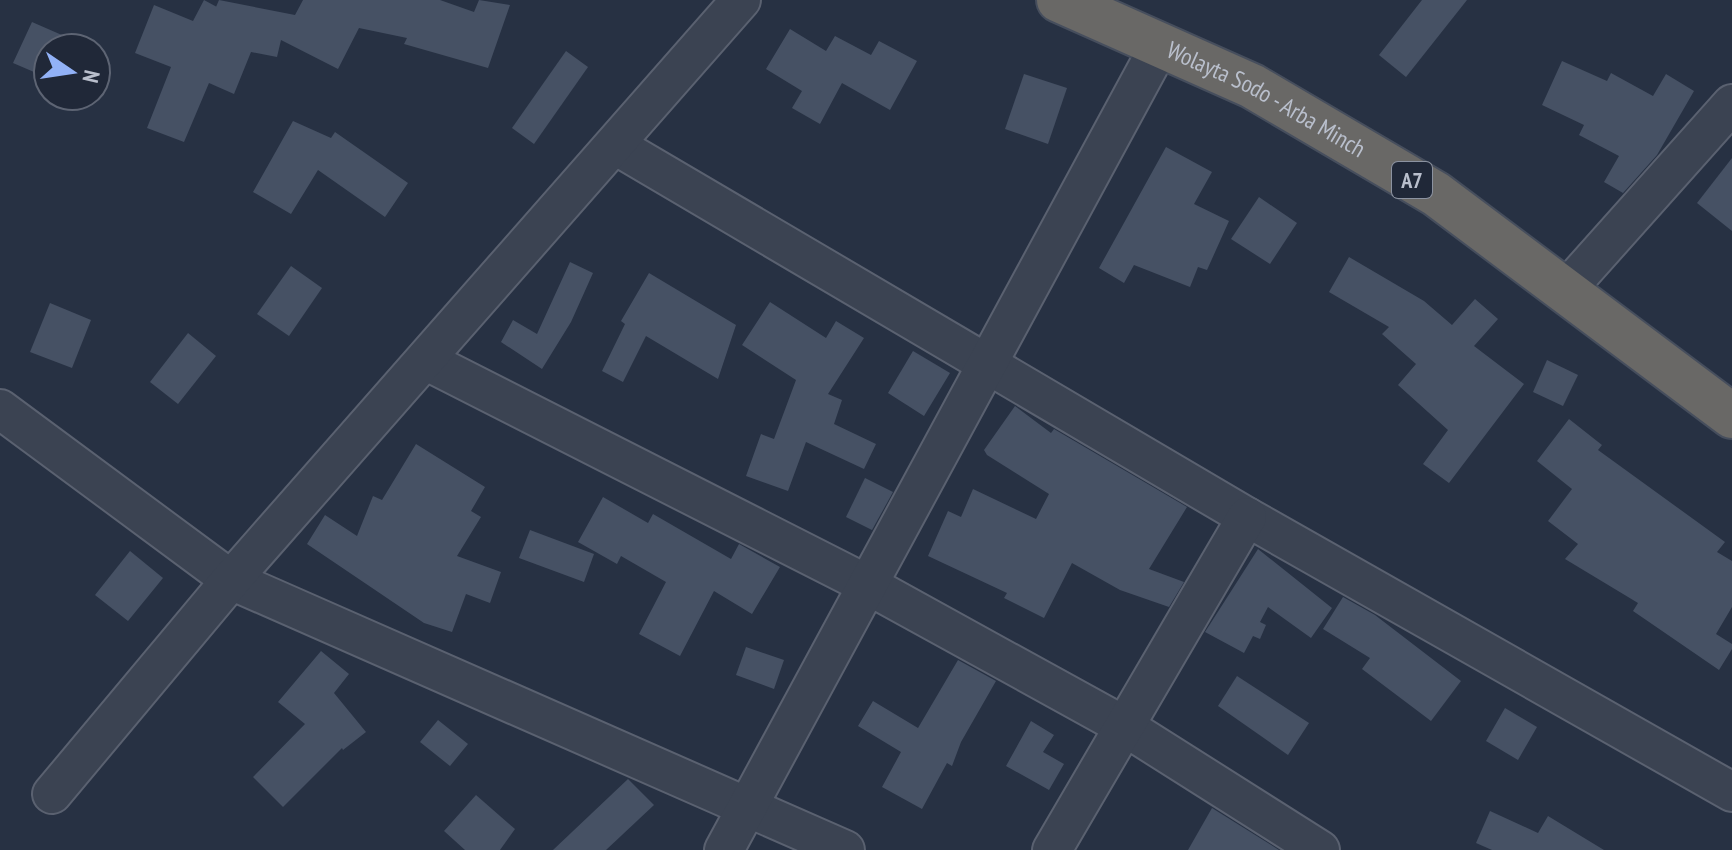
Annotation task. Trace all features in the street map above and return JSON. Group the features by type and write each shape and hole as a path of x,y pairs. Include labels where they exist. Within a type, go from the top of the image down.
{"highway":[{"name":"Wolayta Sodo - Arba Minch","path":"1059,0 1252,86 1436,194 1732,416"}],"street":[{"path":"52,794 231,580 427,361 741,0"},
{"path":"724,850 1160,45"},
{"path":"1565,291 1732,104"},
{"path":"615,145 1247,517 1732,792"},
{"path":"427,361 868,585 1124,726 1320,850"},
{"path":"0,409 231,580 845,850"},
{"path":"1052,850 1247,517"}],"building":[{"path":"204,0 216,7 219,0 295,15 303,0 440,0 474,12 479,0 510,5 488,68 404,44 407,38 359,28 338,69 281,40 277,57 251,52 234,94 209,83 184,142 147,128 171,67 135,53 154,5 193,21"},
{"path":"1422,0 1467,0 1406,77 1379,55"},
{"path":"32,22 55,32 32,32 32,71 13,63"},
{"path":"790,29 826,51 835,36 871,55 879,41 917,61 890,110 842,83 820,124 792,108 802,91 766,69"},
{"path":"566,51 588,67 534,144 512,128"},
{"path":"1562,61 1607,81 1611,73 1653,96 1666,74 1694,91 1657,155 1623,193 1604,182 1619,156 1579,135 1584,125 1542,105"},
{"path":"1024,74 1067,88 1048,144 1005,129"},
{"path":"293,121 331,138 335,132 408,183 385,217 318,170 291,214 253,192"},
{"path":"1166,147 1212,172 1194,204 1229,221 1207,270 1198,267 1190,287 1134,265 1124,283 1099,268"},
{"path":"1732,158 1732,231 1697,203"},
{"path":"1259,197 1297,223 1270,264 1231,239"},
{"path":"1349,257 1424,301 1452,325 1475,299 1498,319 1474,346 1524,384 1449,483 1423,464 1448,430 1398,385 1416,364 1382,334 1389,327 1329,292"},
{"path":"570,262 593,273 571,322 542,369 501,342 513,320 537,334"},
{"path":"291,266 322,288 289,336 257,314"},
{"path":"649,273 736,325 718,379 646,336 623,382 602,371 625,324 621,321"},
{"path":"770,302 826,338 836,321 864,338 828,394 842,400 834,424 876,444 864,469 806,442 788,491 746,476 761,434 774,439 796,380 742,345"},
{"path":"50,303 91,320 72,368 30,352"},
{"path":"188,333 216,356 178,404 150,382"},
{"path":"913,351 950,373 924,416 888,393"},
{"path":"1547,360 1578,375 1563,406 1533,392"},
{"path":"1015,406 1051,433 1054,429 1187,507 1149,569 1184,582 1169,607 1120,590 1072,563 1044,618 1004,598 1007,593 928,556 948,511 961,517 973,489 1036,519 1049,494 987,455 984,450"},
{"path":"1569,419 1602,445 1598,450 1725,542 1717,552 1732,561 1732,607 1716,634 1732,644 1732,649 1719,670 1633,611 1638,603 1565,559 1578,544 1548,521 1572,489 1537,461"},
{"path":"416,444 485,487 471,511 481,517 457,556 501,572 490,603 466,594 452,632 424,623 307,544 325,515 357,536 373,496 382,500"},
{"path":"865,478 893,492 872,530 846,517"},
{"path":"603,497 648,523 653,514 731,559 739,544 780,567 752,614 714,591 680,656 639,634 666,582 621,556 617,564 578,542"},
{"path":"530,530 594,554 584,582 519,558"},
{"path":"1258,549 1332,608 1311,638 1268,607 1260,622 1266,625 1260,639 1253,636 1244,653 1205,632"},
{"path":"130,551 163,578 128,621 95,595"},
{"path":"1343,597 1375,615 1461,681 1431,721 1362,669 1370,658 1323,629"},
{"path":"746,647 784,660 774,689 736,675"},
{"path":"321,651 349,674 334,693 366,732 342,748 283,807 253,777 305,724 278,702"},
{"path":"958,660 996,681 961,742 952,766 947,763 922,809 882,787 901,752 858,726 873,701 918,728"},
{"path":"1237,676 1309,723 1288,755 1218,706"},
{"path":"1505,708 1537,727 1518,760 1486,741"},
{"path":"438,720 468,744 450,766 420,742"},
{"path":"1031,721 1054,735 1043,752 1064,764 1049,790 1006,766"},
{"path":"628,779 654,805 606,850 553,850"},
{"path":"476,795 515,829 500,850 465,850 444,831"},
{"path":"1212,808 1279,850 1188,850"},
{"path":"1490,811 1538,833 1548,816 1604,850 1492,850 1476,843"}]}
